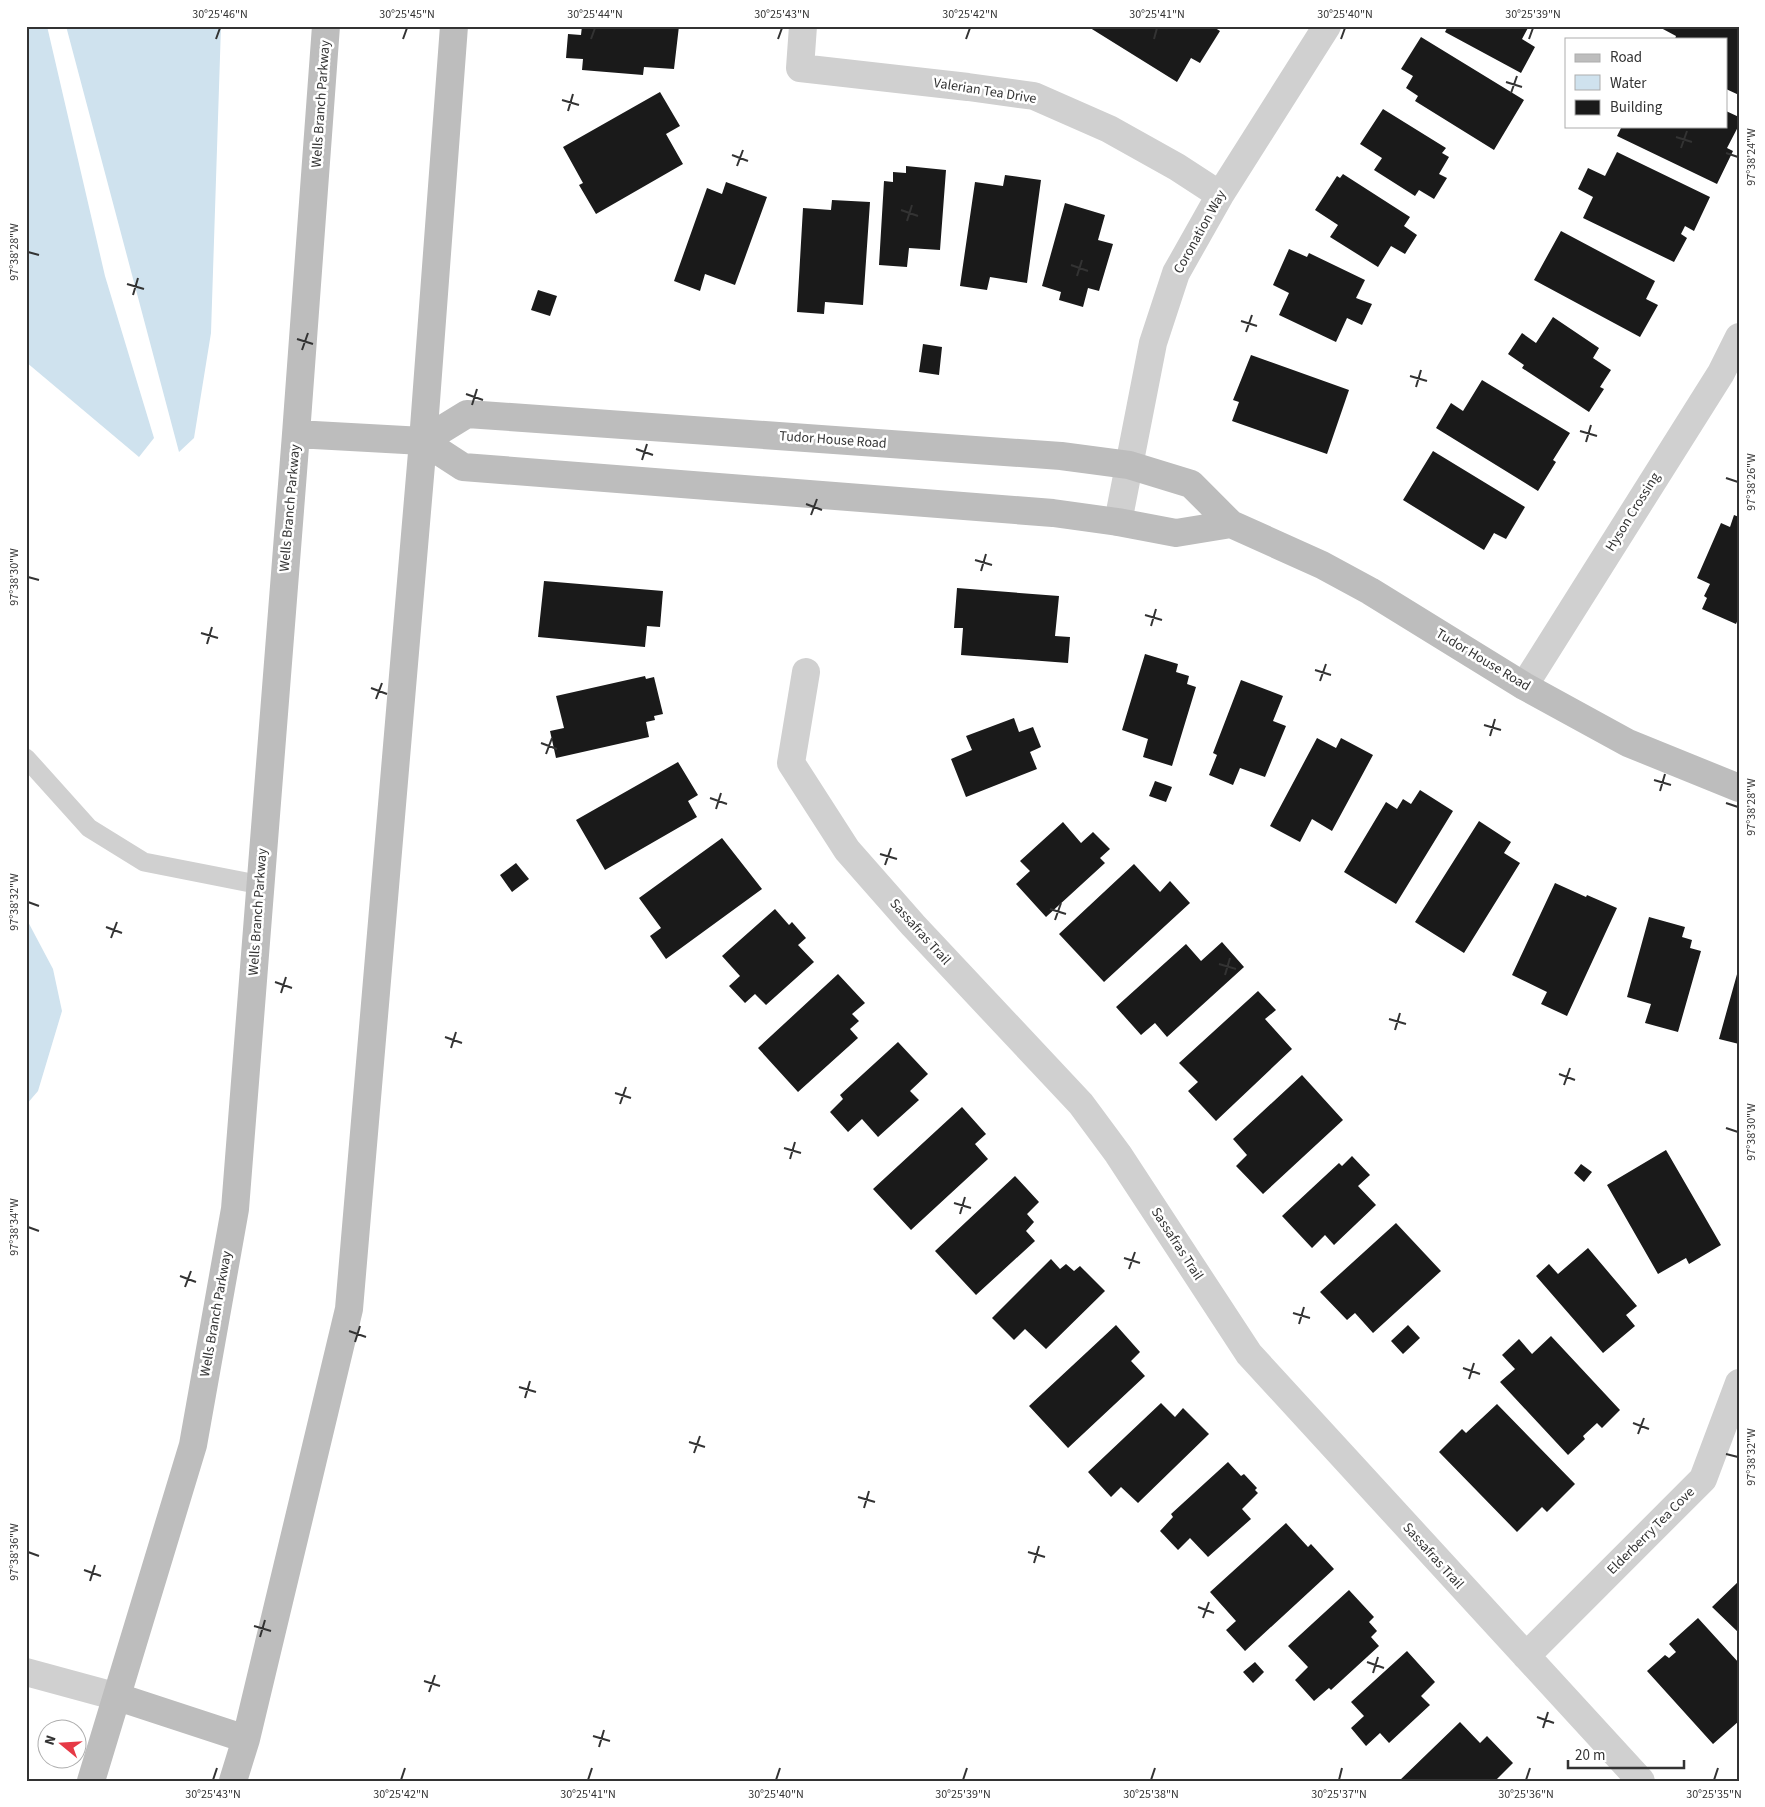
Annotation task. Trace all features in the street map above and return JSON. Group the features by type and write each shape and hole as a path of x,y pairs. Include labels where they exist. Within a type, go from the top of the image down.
{"main road":[{"name":"Wells Branch Parkway","path":"91,1781 118,1698 193,1445 235,1209 326,26"},
{"path":"233,1781 246,1739 349,1308 423,441 454,26"},
{"name":"Tudor House Road","path":"423,441 467,414 1061,456 1129,465 1191,484 1231,524 1322,565 1370,591 1524,686 1628,743 1739,788"},
{"path":"296,434 423,441 463,467 1053,513 1118,522 1176,533 1231,524"},
{"path":"118,1698 246,1739"}],"street":[{"name":"Valerian Tea Drive","path":"803,26 800,68 1034,96 1109,129 1177,167 1220,195"},
{"name":"Coronation Way","path":"1118,522 1153,343 1176,273 1220,195 1327,26"},
{"name":"Hyson Crossing","path":"1524,686 1716,382 1739,337"},
{"name":"Sassafras Trail","path":"806,672 791,763 847,850 913,925 1081,1104 1118,1154 1249,1354 1641,1781"},
{"name":"Elderberry Tea Cove","path":"1526,1656 1703,1479 1739,1383"},
{"path":"26,1672 118,1698"}],"lane":[{"path":"26,758 89,828 144,862 260,886"}],"water":[{"path":"26,26 47,26 105,276 154,438 139,457 26,362"},
{"path":"66,26 221,26 211,333 194,438 179,452"},
{"path":"26,918 53,969 62,1011 38,1091 26,1105"}],"building":[{"path":"582,26 679,26 674,69 644,67 643,75 582,70 583,59 566,58 568,34 581,35"},
{"path":"1087,26 1212,26 1220,31 1200,63 1191,58 1177,82"},
{"path":"1448,26 1529,26 1522,39 1535,47 1521,73 1445,32"},
{"path":"1662,26 1739,26 1739,95 1728,90 1728,38 1675,38 1676,36 1661,28"},
{"path":"1421,37 1524,100 1494,150 1415,101 1418,96 1406,88 1413,76 1401,69"},
{"path":"660,92 680,126 666,134 683,164 596,214 579,185 583,183 563,147"},
{"path":"1383,109 1446,148 1442,153 1449,157 1439,174 1447,178 1434,199 1419,190 1415,196 1374,170 1382,158 1360,144"},
{"path":"1728,112 1739,117 1739,125 1727,148 1733,151 1717,184 1617,136 1621,128 1728,128"},
{"path":"1617,152 1710,197 1694,231 1685,226 1681,234 1687,238 1674,262 1583,218 1593,197 1578,189 1588,168 1605,176"},
{"path":"906,166 946,170 940,250 909,248 907,267 879,265 884,181 893,182 893,172 906,173"},
{"path":"1343,174 1410,217 1404,226 1417,235 1405,254 1391,246 1378,267 1330,237 1338,225 1315,210 1337,176 1340,178"},
{"path":"1005,175 1041,180 1027,283 990,277 987,290 960,286 975,182 1003,186"},
{"path":"726,182 767,197 735,285 705,274 700,291 674,281 707,188 722,194"},
{"path":"832,200 870,202 863,305 825,302 824,314 797,312 803,208 831,210"},
{"path":"1065,203 1105,215 1098,240 1113,244 1099,291 1088,288 1083,307 1059,300 1061,292 1042,286"},
{"path":"1561,231 1655,281 1646,299 1658,305 1640,337 1534,280"},
{"path":"1289,249 1307,257 1309,253 1365,280 1356,298 1372,304 1362,325 1347,318 1336,342 1279,315 1289,293 1273,285"},
{"path":"538,290 557,296 550,316 531,310"},
{"path":"1553,317 1599,348 1593,358 1611,370 1600,387 1604,389 1589,412 1522,368 1524,365 1508,354 1522,333 1536,343"},
{"path":"923,344 942,347 939,375 919,372"},
{"path":"1251,355 1349,390 1327,454 1232,421 1239,402 1233,400"},
{"path":"1482,380 1570,433 1553,460 1556,462 1538,491 1436,428 1451,403 1463,411"},
{"path":"1433,451 1525,507 1506,539 1494,533 1484,550 1403,500"},
{"path":"1734,515 1739,517 1739,617 1736,624 1702,609 1707,598 1704,596 1710,584 1697,578 1721,523 1730,527"},
{"path":"544,581 663,591 660,627 647,626 645,647 538,637"},
{"path":"957,588 1059,596 1055,636 1070,637 1068,663 961,655 963,628 954,628"},
{"path":"1145,654 1178,664 1176,672 1189,676 1187,684 1196,687 1172,766 1143,757 1148,739 1122,730"},
{"path":"645,676 646,679 654,677 663,714 654,716 655,720 646,722 649,737 556,758 550,731 564,728 556,696"},
{"path":"1241,680 1283,696 1273,721 1286,726 1265,777 1240,768 1233,785 1209,775 1217,755 1213,753"},
{"path":"1014,718 1019,732 1033,727 1041,747 1030,752 1037,769 966,797 951,759 972,750 966,736"},
{"path":"1317,738 1336,748 1341,738 1373,755 1332,831 1312,819 1300,842 1270,826"},
{"path":"678,762 698,795 688,801 697,817 605,870 576,820"},
{"path":"1155,781 1172,787 1166,802 1149,796"},
{"path":"1420,790 1453,811 1396,904 1344,872 1386,802 1397,809 1403,799 1411,804"},
{"path":"1479,821 1511,842 1504,853 1520,863 1464,953 1415,922"},
{"path":"1063,822 1081,843 1093,832 1110,849 1100,858 1105,863 1046,917 1016,884 1030,871 1020,861"},
{"path":"722,838 762,889 666,959 650,936 661,928 639,898"},
{"path":"516,863 529,879 512,892 500,875"},
{"path":"1134,864 1160,892 1170,881 1190,903 1104,982 1059,934"},
{"path":"1555,883 1617,908 1567,1016 1541,1004 1547,992 1512,975"},
{"path":"775,909 789,925 792,922 806,938 798,945 814,962 766,1005 755,994 745,1003 729,986 740,976 722,956"},
{"path":"1649,917 1685,927 1682,937 1692,940 1690,948 1701,951 1678,1032 1645,1023 1651,1004 1627,997"},
{"path":"1222,942 1244,967 1167,1037 1155,1023 1141,1035 1116,1007 1186,944 1201,961"},
{"path":"1739,967 1739,1044 1719,1039"},
{"path":"838,974 865,1003 852,1014 859,1021 850,1029 858,1038 798,1092 758,1048"},
{"path":"1258,991 1276,1010 1265,1019 1292,1049 1216,1121 1188,1091 1198,1082 1179,1063"},
{"path":"898,1042 928,1074 910,1091 919,1100 878,1137 862,1119 848,1132 830,1112 843,1099 840,1095"},
{"path":"1302,1075 1343,1120 1263,1194 1236,1166 1247,1155 1233,1139"},
{"path":"962,1107 986,1134 975,1144 988,1159 911,1230 873,1189"},
{"path":"1666,1150 1721,1245 1689,1264 1686,1258 1658,1274 1607,1185"},
{"path":"1352,1156 1370,1175 1358,1186 1376,1205 1334,1245 1325,1235 1312,1248 1282,1216 1339,1163 1342,1166"},
{"path":"1581,1164 1592,1172 1584,1182 1574,1173"},
{"path":"1015,1176 1039,1202 1027,1214 1034,1222 1026,1231 1035,1241 976,1295 935,1251"},
{"path":"1396,1223 1441,1271 1373,1333 1355,1313 1347,1320 1320,1292"},
{"path":"1588,1248 1637,1306 1626,1315 1635,1326 1603,1353 1536,1276 1549,1264 1558,1274"},
{"path":"1051,1259 1060,1269 1066,1264 1074,1271 1080,1266 1105,1291 1046,1349 1025,1329 1014,1340 992,1318"},
{"path":"1116,1325 1140,1352 1131,1361 1145,1376 1068,1448 1029,1406"},
{"path":"1408,1325 1420,1338 1403,1354 1391,1341"},
{"path":"1551,1336 1620,1410 1602,1428 1597,1423 1583,1436 1585,1439 1568,1455 1500,1382 1515,1369 1502,1355 1519,1339 1532,1354"},
{"path":"1161,1403 1175,1417 1183,1408 1209,1434 1138,1503 1121,1487 1111,1497 1088,1472"},
{"path":"1497,1404 1575,1484 1547,1512 1542,1507 1517,1532 1439,1452 1462,1429 1466,1433"},
{"path":"1228,1462 1241,1476 1244,1474 1257,1488 1255,1490 1258,1493 1242,1509 1251,1519 1208,1557 1190,1538 1178,1550 1160,1531 1173,1517 1171,1514"},
{"path":"1286,1523 1308,1547 1311,1544 1334,1569 1245,1651 1226,1630 1236,1621 1210,1592"},
{"path":"1739,1581 1739,1633 1712,1607"},
{"path":"1349,1590 1374,1617 1369,1622 1377,1631 1371,1637 1379,1646 1331,1690 1329,1688 1314,1701 1295,1680 1308,1667 1288,1646"},
{"path":"1698,1618 1739,1663 1739,1721 1713,1744 1647,1671 1665,1655 1669,1658 1676,1652 1669,1644"},
{"path":"1407,1651 1435,1682 1421,1696 1430,1705 1389,1743 1380,1733 1366,1746 1351,1728 1364,1716 1351,1702"},
{"path":"1255,1662 1264,1672 1253,1683 1243,1672"},
{"path":"1460,1722 1480,1743 1487,1736 1513,1763 1495,1781 1399,1781"}]}
